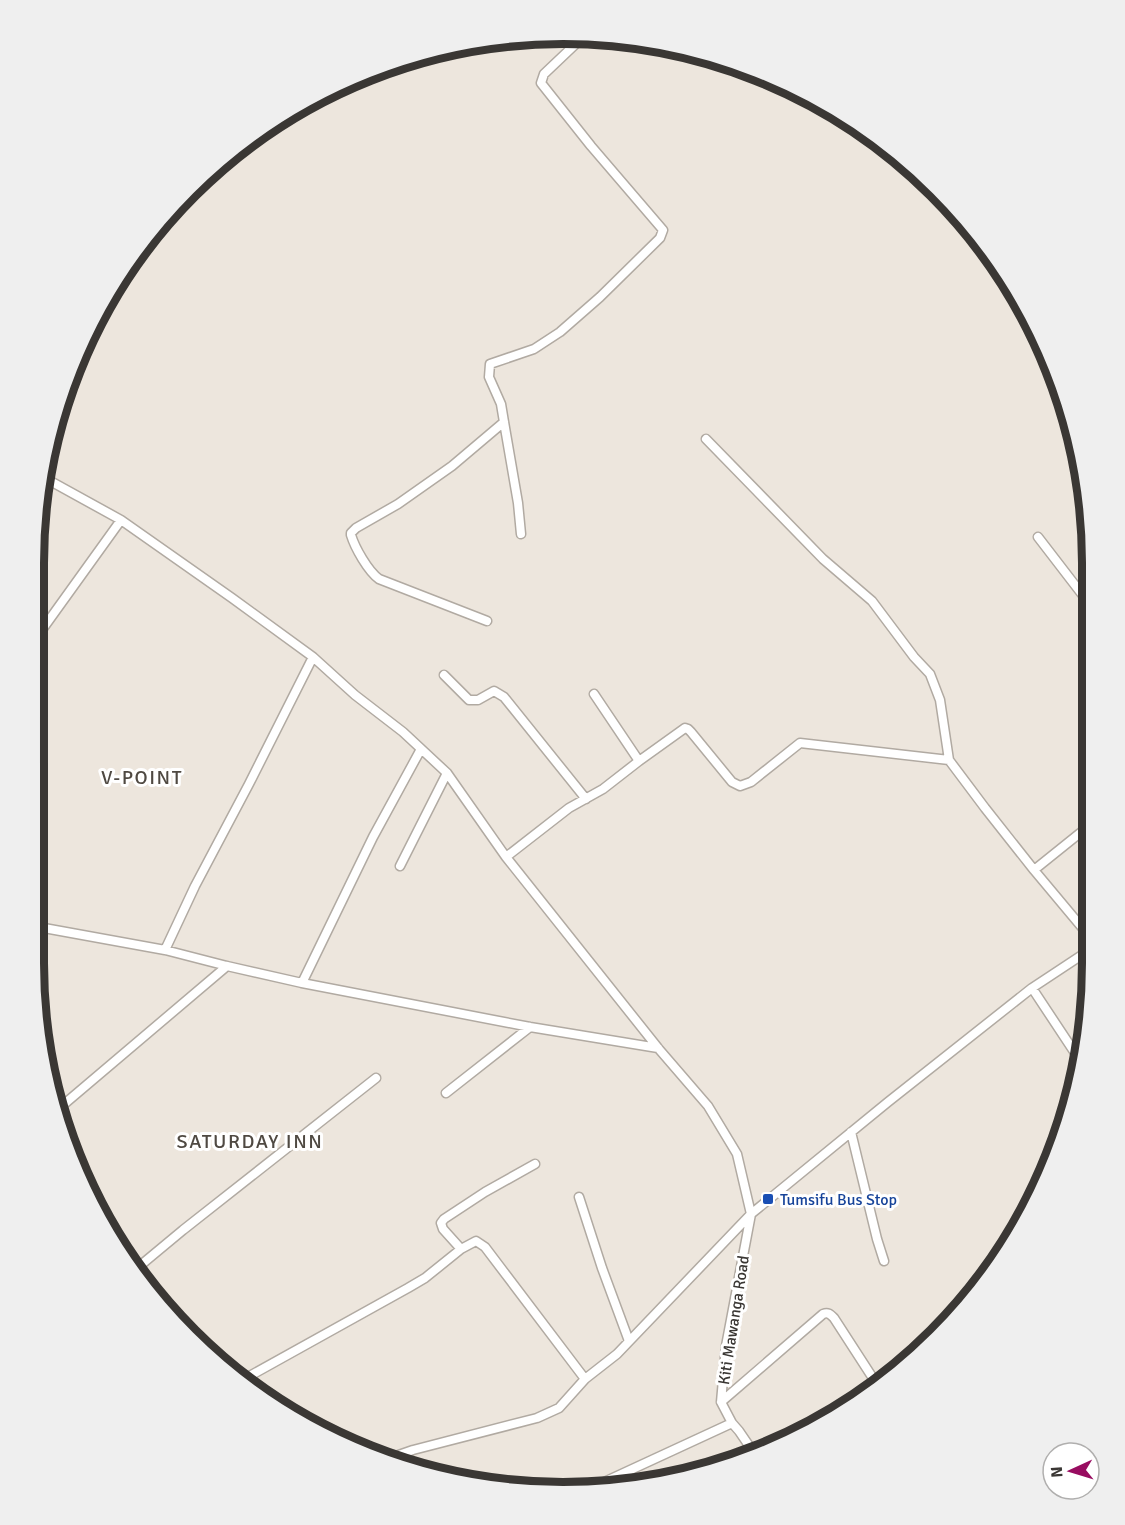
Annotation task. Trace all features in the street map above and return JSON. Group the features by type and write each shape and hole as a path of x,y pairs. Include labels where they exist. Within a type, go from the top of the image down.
{"street":[{"path":"521,534 501,404 489,377 490,364 534,349 560,332 600,297 660,238 663,230 541,83 544,74 575,44"},
{"path":"487,621 379,579 373,575 356,547 351,533 398,504 452,466 504,422"},
{"path":"705,439 823,559 872,601 914,657 930,674 940,700 949,760 1034,870 1082,927"},
{"path":"50,481 121,520 313,657 355,695 403,732 447,773 506,857 658,1048 708,1106 737,1154 751,1214"},
{"path":"44,627 121,520"},
{"path":"1038,537 1082,594"},
{"path":"165,950 195,886 313,657"},
{"path":"444,675 470,700 478,700 494,691 504,697 586,799"},
{"path":"594,694 639,761"},
{"path":"506,857 569,807 616,781 639,761 685,728 691,732 732,782 740,786 751,782 800,743 949,760"},
{"path":"302,983 373,837 421,749"},
{"path":"400,866 447,773"},
{"path":"1034,870 1082,831"},
{"path":"44,928 165,950 302,983 530,1027 658,1048"},
{"path":"399,1455 537,1418 559,1408 585,1379 617,1354 751,1214 1032,988 1082,954"},
{"path":"63,1104 227,966"},
{"path":"1032,988 1074,1051"},
{"path":"446,1093 530,1027"},
{"path":"141,1265 376,1078"},
{"path":"852,1132 884,1261"},
{"path":"460,1249 443,1229 441,1223 444,1219 485,1192 535,1164"},
{"path":"579,1197 629,1341"},
{"name":"Kiti Mawanga Road","path":"749,1447 732,1423 721,1402 726,1346 751,1214"},
{"path":"250,1376 417,1283 460,1249 476,1241 485,1247 585,1379"},
{"path":"721,1402 826,1313 834,1318 873,1378"},
{"path":"612,1479 732,1423"}],"place":[{"name":"Tumsifu Bus Stop","path":"768,1199"}],"district":[{"name":"V-POINT","path":"142,777"},
{"name":"SATURDAY INN","path":"250,1141"}]}
